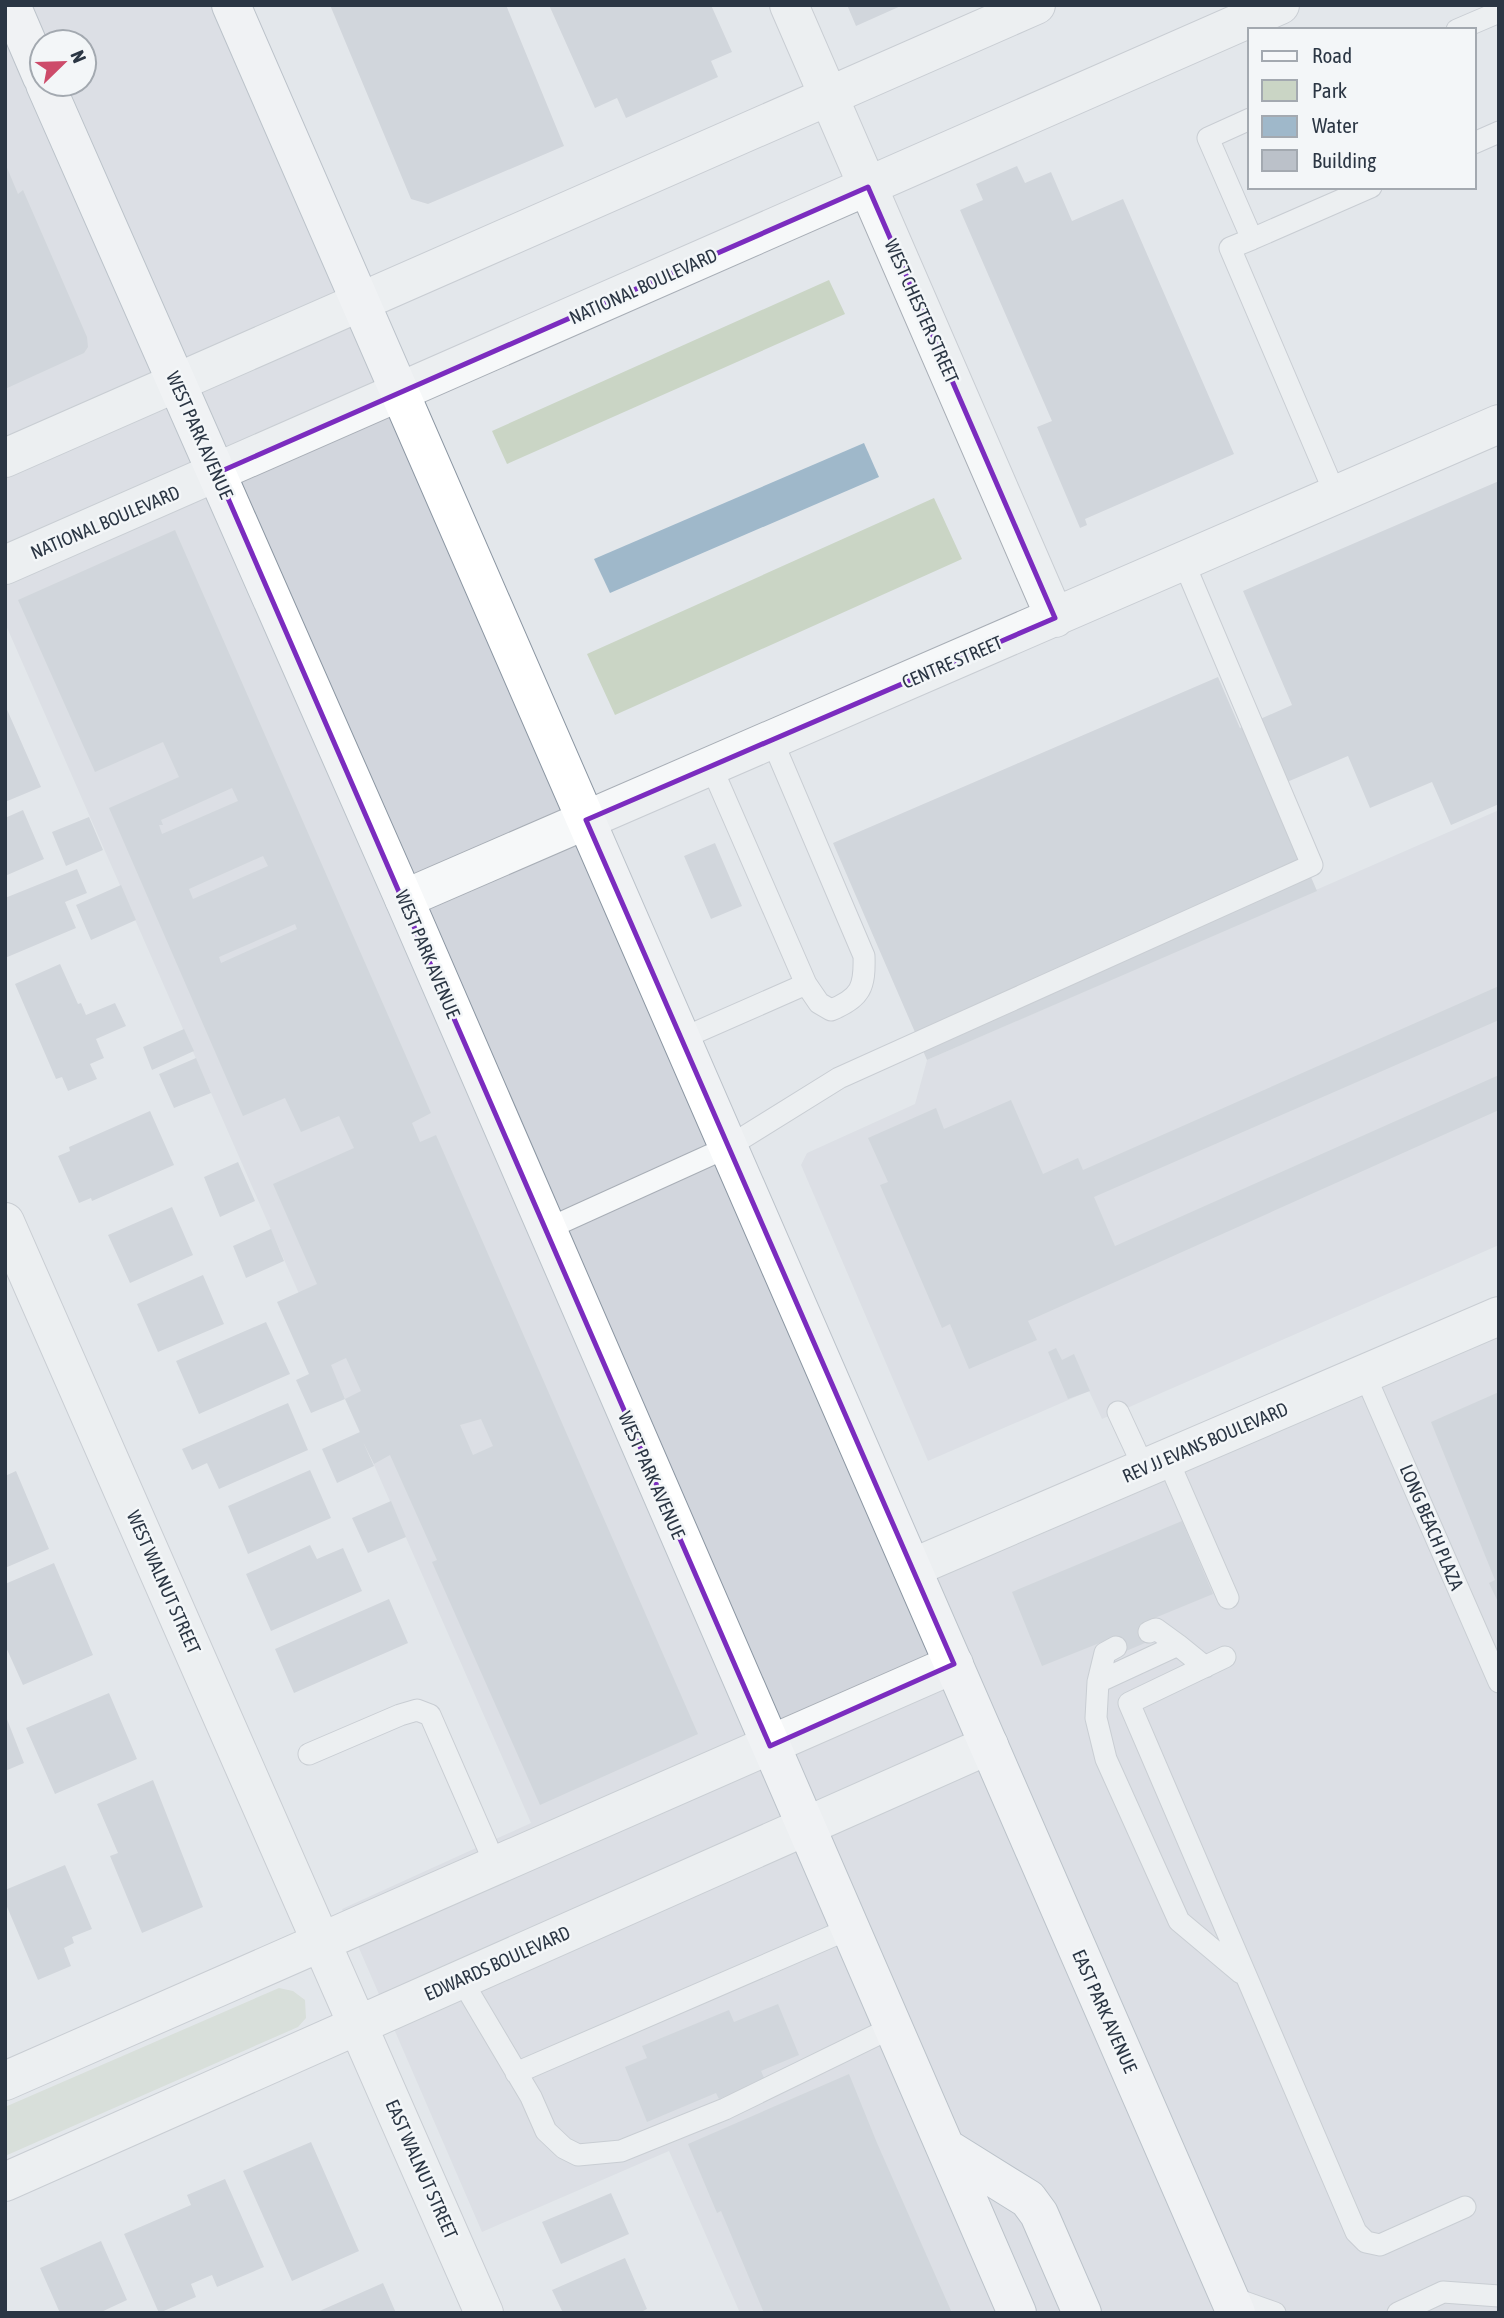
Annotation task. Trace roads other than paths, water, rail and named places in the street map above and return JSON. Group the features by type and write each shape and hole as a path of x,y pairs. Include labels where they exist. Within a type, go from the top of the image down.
{"highway":[{"path":"10,5 28,46"},
{"path":"231,5 954,1664"},
{"name":"WEST PARK AVENUE","path":"51,98 404,899 545,1230 806,1826"},
{"name":"EAST PARK AVENUE","path":"954,1664 1233,2305"},
{"path":"806,1826 1017,2313"},
{"path":"946,2148 1028,2199 1039,2214 1082,2313"}],"street":[{"name":"WEST CHESTER STREET","path":"789,5 1055,618"},
{"path":"5,458 1036,5"},
{"name":"NATIONAL BOULEVARD","path":"5,565 1280,5"},
{"name":"CENTRE STREET","path":"404,899 1184,563 1499,424"},
{"name":"WEST WALNUT STREET","path":"5,1222 359,2025"},
{"name":"REV JJ EVANS BOULEVARD","path":"912,1568 1499,1315"},
{"path":"5,2081 954,1664"},
{"name":"EDWARDS BOULEVARD","path":"5,2182 989,1745"},
{"name":"EAST WALNUT STREET","path":"359,2025 484,2313"}],"lane":[{"path":"1462,28 1499,12"},
{"path":"1248,120 1208,138 1252,239"},
{"path":"1476,142 1499,132"},
{"path":"1336,496 1230,248 1366,189"},
{"path":"545,1230 728,1147 839,1078 1312,864 1184,563"},
{"path":"711,766 806,984 819,1003 831,1010 850,1002 864,981 864,956 772,740"},
{"path":"681,1039 806,984"},
{"name":"LONG BEACH PLAZA","path":"1364,1373 1499,1682"},
{"path":"1118,1412 1156,1463 1228,1598"},
{"path":"1149,1632 1156,1629 1205,1667"},
{"path":"1098,1682 1178,1645"},
{"path":"1116,1647 1105,1653 1098,1682 1096,1718 1106,1759 1179,1921 1245,1977"},
{"path":"1096,1718 1225,1657"},
{"path":"1129,1703 1356,2232 1366,2242 1380,2245 1465,2207"},
{"path":"309,1754 400,1715 417,1710 430,1714 496,1866"},
{"path":"516,2073 850,1928"},
{"path":"461,1979 516,2073 546,2131 564,2148 578,2155 621,2151 725,2109 893,2027"},
{"path":"1398,2313 1443,2292 1499,2296"},
{"path":"1487,2313 1499,2301"},
{"path":"1233,2305 1275,2313"}],"water":[{"path":"864,443 879,477 610,593 594,559"}]}
